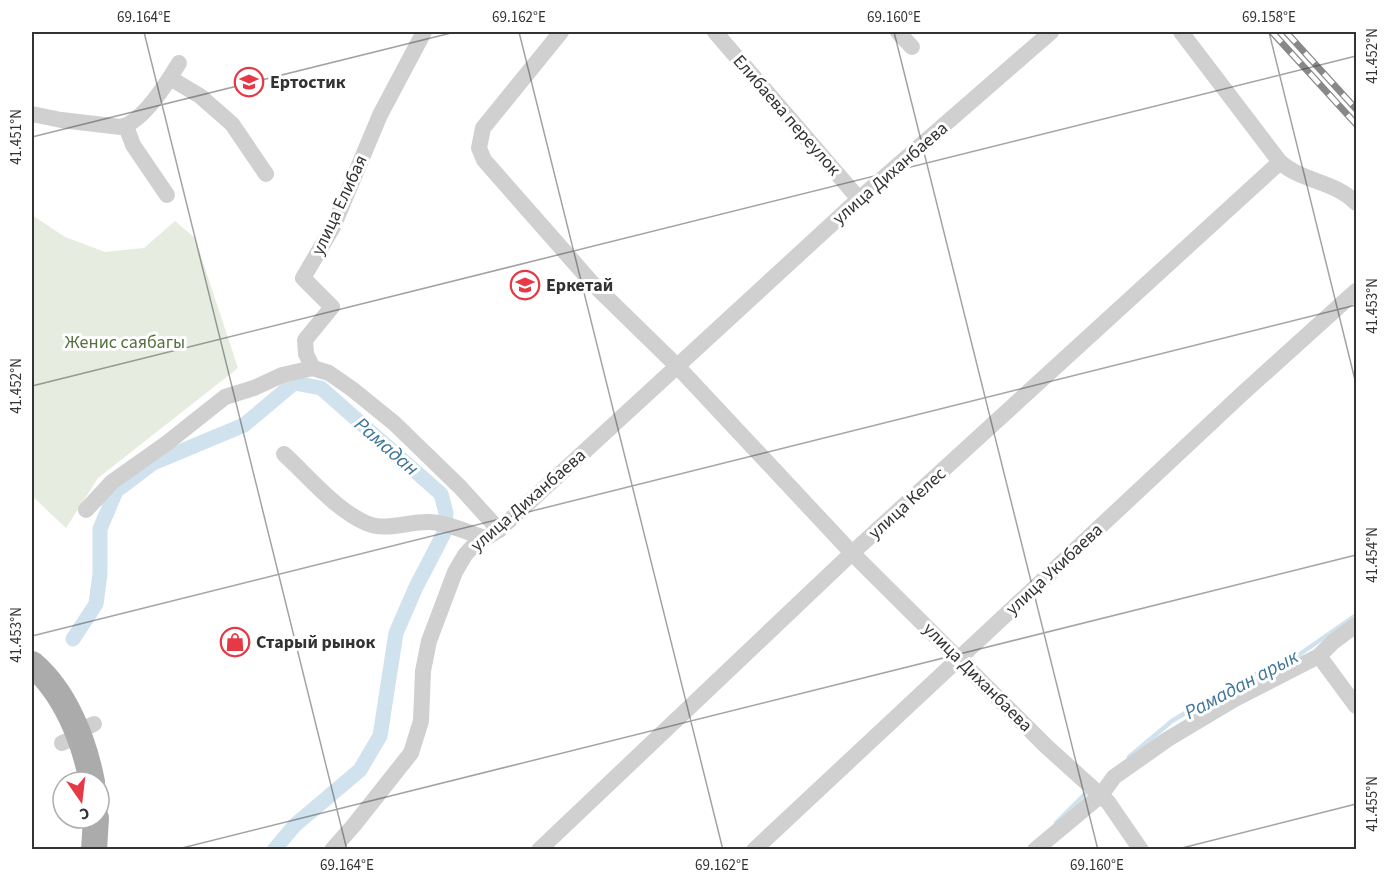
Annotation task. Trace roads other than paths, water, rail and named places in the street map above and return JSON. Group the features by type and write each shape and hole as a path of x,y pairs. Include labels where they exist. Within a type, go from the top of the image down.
{"main road":[{"path":"32,664 58,692 77,734 88,770"},
{"path":"94,849 95,830"}],"street":[{"name":"улица Елибая","path":"313,368 306,354 305,340 332,307 303,278 333,227 380,115 424,32"},
{"path":"561,32 483,128 479,143 481,154 593,284 677,366"},
{"name":"Елибаева переулок","path":"715,32 860,199"},
{"path":"898,32 912,46"},
{"name":"улица Диханбаева","path":"332,849 411,753 421,721 423,671 429,641 455,572 465,555 473,546 499,530 860,199 1052,32"},
{"path":"1181,32 1280,162 1296,174 1340,190 1356,203"},
{"path":"32,114 70,121 126,126 139,116 170,78 179,63"},
{"path":"170,78 200,96 232,124 266,174"},
{"path":"126,126 133,145 167,195"},
{"name":"улица Келес","path":"539,849 852,553 1280,162"},
{"name":"улица Укибаева","path":"754,849 1243,393 1356,291"},
{"name":"улица Диханбаева","path":"677,366 852,553 1047,747 1104,798 1141,849"},
{"path":"86,510 112,482 167,444 225,397 254,388 282,375 313,368 330,374 394,423 460,487 499,530"},
{"path":"284,454 345,512 367,524 384,527 432,522 484,538"},
{"path":"1035,849 1104,798 1114,777 1168,739 1235,699 1319,656 1356,625"},
{"path":"1319,656 1356,706"}],"waterway":[{"name":"Рамадан","path":"73,639 96,604 100,574 100,529 116,491 153,463 244,425 294,383 321,388 441,494 446,513 444,533 416,587 396,633 380,736 360,770 295,825 274,850"},
{"name":"Рамадан арык","path":"1129,757 1172,721 1228,687 1300,654 1356,615"},
{"name":"Рамадан арык","path":"1056,823 1088,791"}],"railway":[{"path":"1272,32 1356,124"},
{"path":"1286,32 1356,109"}],"place":[{"name":"Ертостик","path":"249,82"},
{"name":"Еркетай","path":"525,285"},
{"name":"Старый рынок","path":"235,642"}],"park label":[{"name":"Женис саябагы","path":"125,342"}]}
